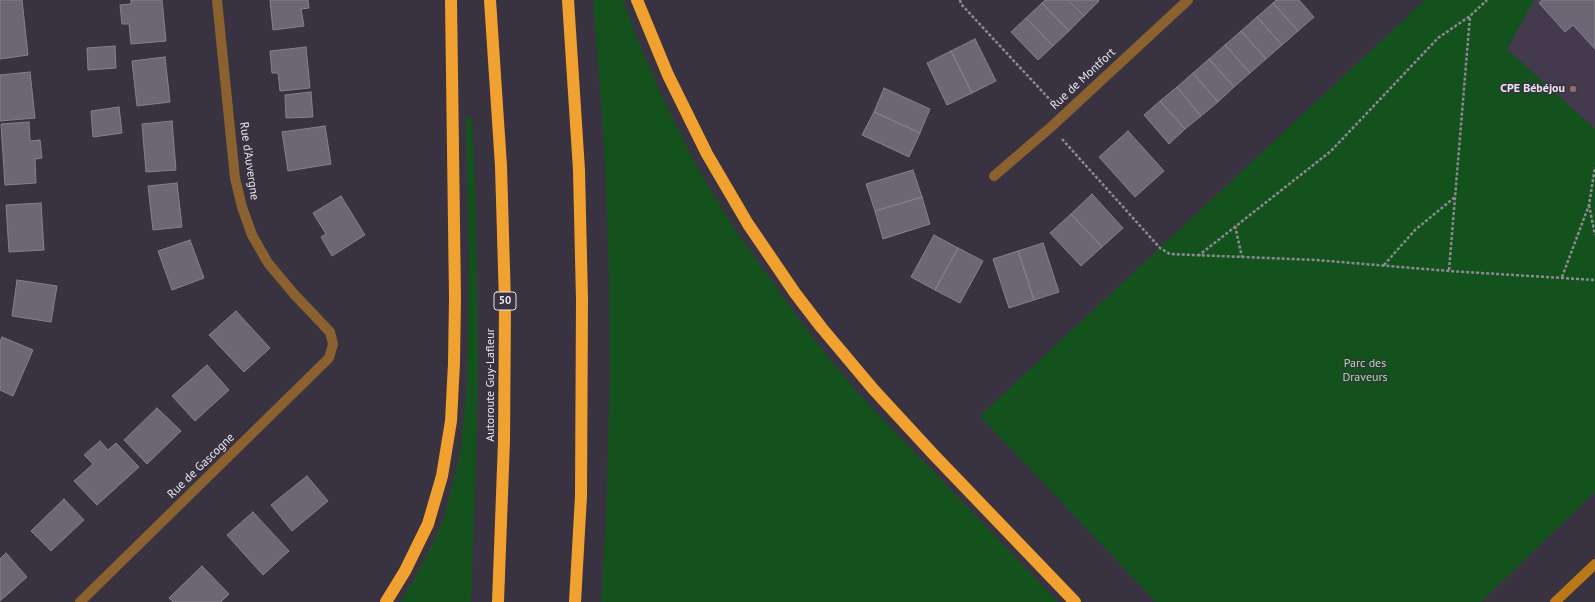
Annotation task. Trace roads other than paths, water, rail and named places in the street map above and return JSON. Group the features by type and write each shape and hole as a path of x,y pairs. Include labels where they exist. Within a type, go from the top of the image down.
{"highway":[{"path":"386,602 405,571 428,524 442,476 450,421 454,363 455,298 450,0"},
{"name":"Autoroute Guy-Lafleur","path":"490,0 501,166 505,296 504,441 498,602"},
{"path":"568,0 579,170 582,308 581,496 575,602"},
{"path":"638,0 668,75 707,154 748,224 795,293 820,327 874,390 934,456 1075,602"}],"street":[{"name":"Rue d'Auvergne","path":"217,0 235,178 242,207 252,235 268,262 294,294 330,332 333,344"},
{"name":"Rue de Montfort","path":"994,176 1051,127 1188,0"},
{"name":"Rue de Gascogne","path":"80,602 329,358 333,344"},
{"path":"1555,602 1595,564"}],"place":[{"name":"CPE Bébéjou","path":"1573,89"}],"park label":[{"name":"Parc des Draveurs","path":"1365,371"}]}
